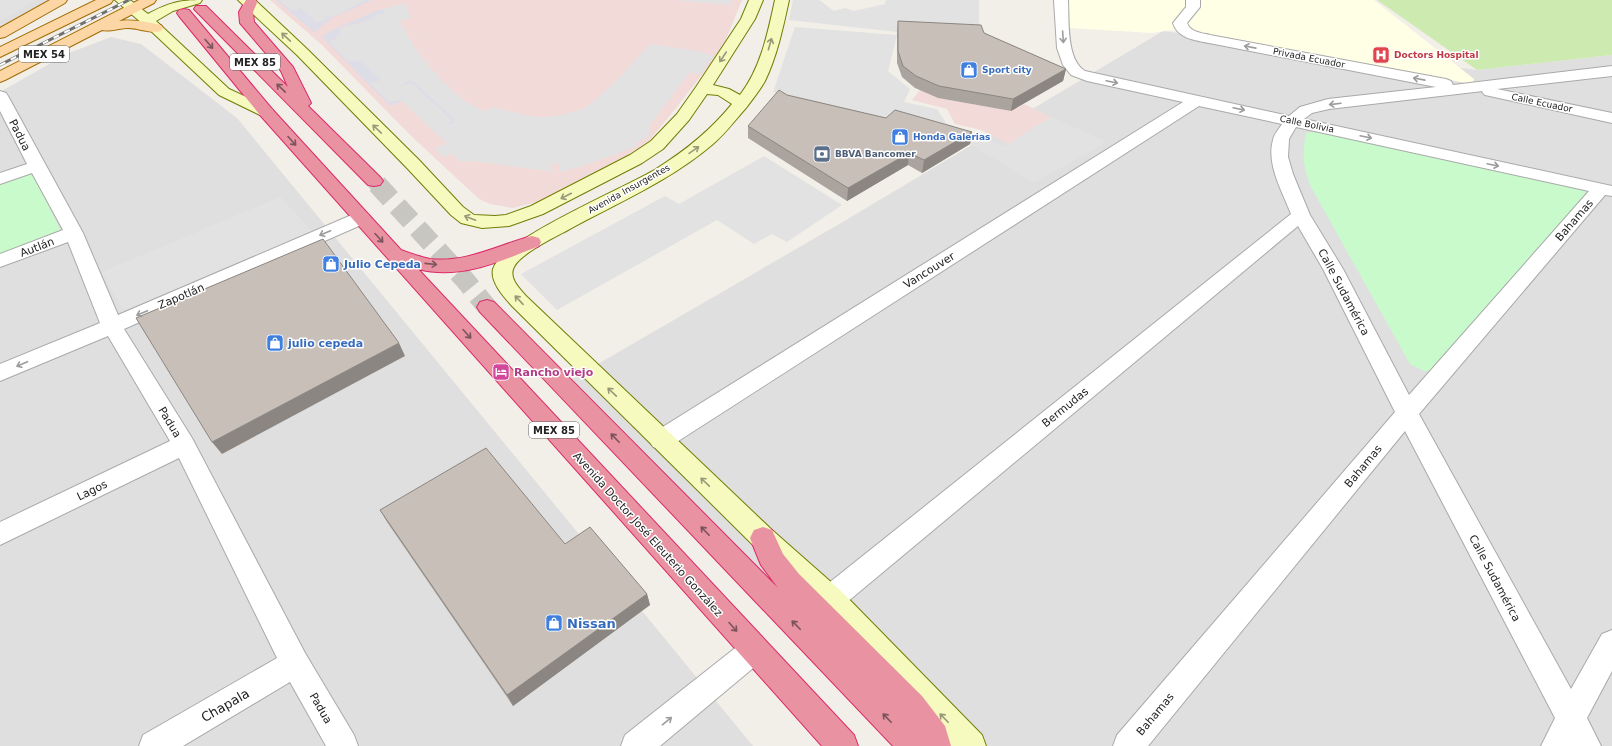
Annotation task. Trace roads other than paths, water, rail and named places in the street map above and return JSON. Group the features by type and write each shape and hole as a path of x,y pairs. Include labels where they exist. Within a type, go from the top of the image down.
{"highway":[{"path":"248,2 246,12 247,23 288,70 309,115"},
{"name":"MEX 85","path":"198,4 374,181"},
{"name":"Avenida Doctor José Eleuterio González","path":"184,14 266,112 361,218 843,746"},
{"path":"394,254 429,265 460,265 494,256 532,242"},
{"name":"MEX 85","path":"487,307 914,746"},
{"path":"764,538 768,554 776,566 912,706 934,737 936,746"}],"main road":[{"path":"5,32 60,0"},
{"name":"MEX 54","path":"0,43 84,0"},
{"name":"MEX 54","path":"0,53 106,0"},
{"name":"MEX 54","path":"0,77 88,32 127,4 149,0"},
{"path":"756,0 752,33 750,72 757,81"},
{"path":"598,206 591,204 587,201 587,198 657,145 683,117 703,89 752,33 768,9 770,0"},
{"name":"Avenida Insurgentes","path":"532,242 663,172 697,148 730,119 757,81 767,54 782,0"},
{"path":"248,2 302,52 413,164 457,211 468,218 482,222 509,220 537,210 636,160"},
{"name":"MEX 85","path":"127,4 152,24 224,92 266,112"},
{"path":"88,32 109,26 152,24 156,14 168,8 198,4"},
{"path":"5,32 30,28 73,16"},
{"path":"703,89 725,91 734,96 741,104"},
{"path":"532,242 510,260 504,267 503,277 506,285 519,301 661,440 830,599 971,746"}],"street":[{"name":"Calle Bolivia","path":"1061,0 1066,56 1075,71 1089,77 1606,190"},
{"name":"Privada Ecuador","path":"1193,0 1193,7 1180,23 1182,30 1187,33 1217,41 1472,89"},
{"name":"Calle Sudamérica","path":"1586,746 1407,413 1333,269 1301,214 1284,174 1279,157 1281,139 1292,121 1306,110 1328,104 1472,89 1612,71"},
{"name":"Calle Ecuador","path":"1472,89 1612,118"},
{"name":"Padua","path":"0,96 36,166 74,233 112,326 184,445 295,664 343,746"},
{"name":"Vancouver","path":"661,440 1197,100"},
{"path":"0,179 36,166"},
{"name":"Bahamas","path":"1128,746 1407,413 1606,190"},
{"name":"Bermudas","path":"830,599 1301,214"},
{"name":"Zapotlán","path":"0,373 361,218"},
{"name":"Autlán","path":"0,261 74,233"},
{"name":"Lagos","path":"0,534 184,445"},
{"path":"1556,746 1612,643"},
{"path":"636,746 754,650"},
{"name":"Chapala","path":"154,746 295,664"}],"tunnel":[{"path":"374,181 377,184"},
{"path":"377,184 465,280 487,307"}],"railway":[{"path":"0,65 129,0"}],"place":[{"name":"Doctors Hospital","path":"1381,55"},
{"name":"Sport city","path":"969,70"},
{"name":"Honda Galerias","path":"900,137"},
{"name":"BBVA Bancomer","path":"822,154"},
{"name":"Julio Cepeda","path":"331,264"},
{"name":"julio cepeda","path":"275,343"},
{"name":"Rancho viejo","path":"501,372"},
{"name":"Nissan","path":"554,623"}]}
